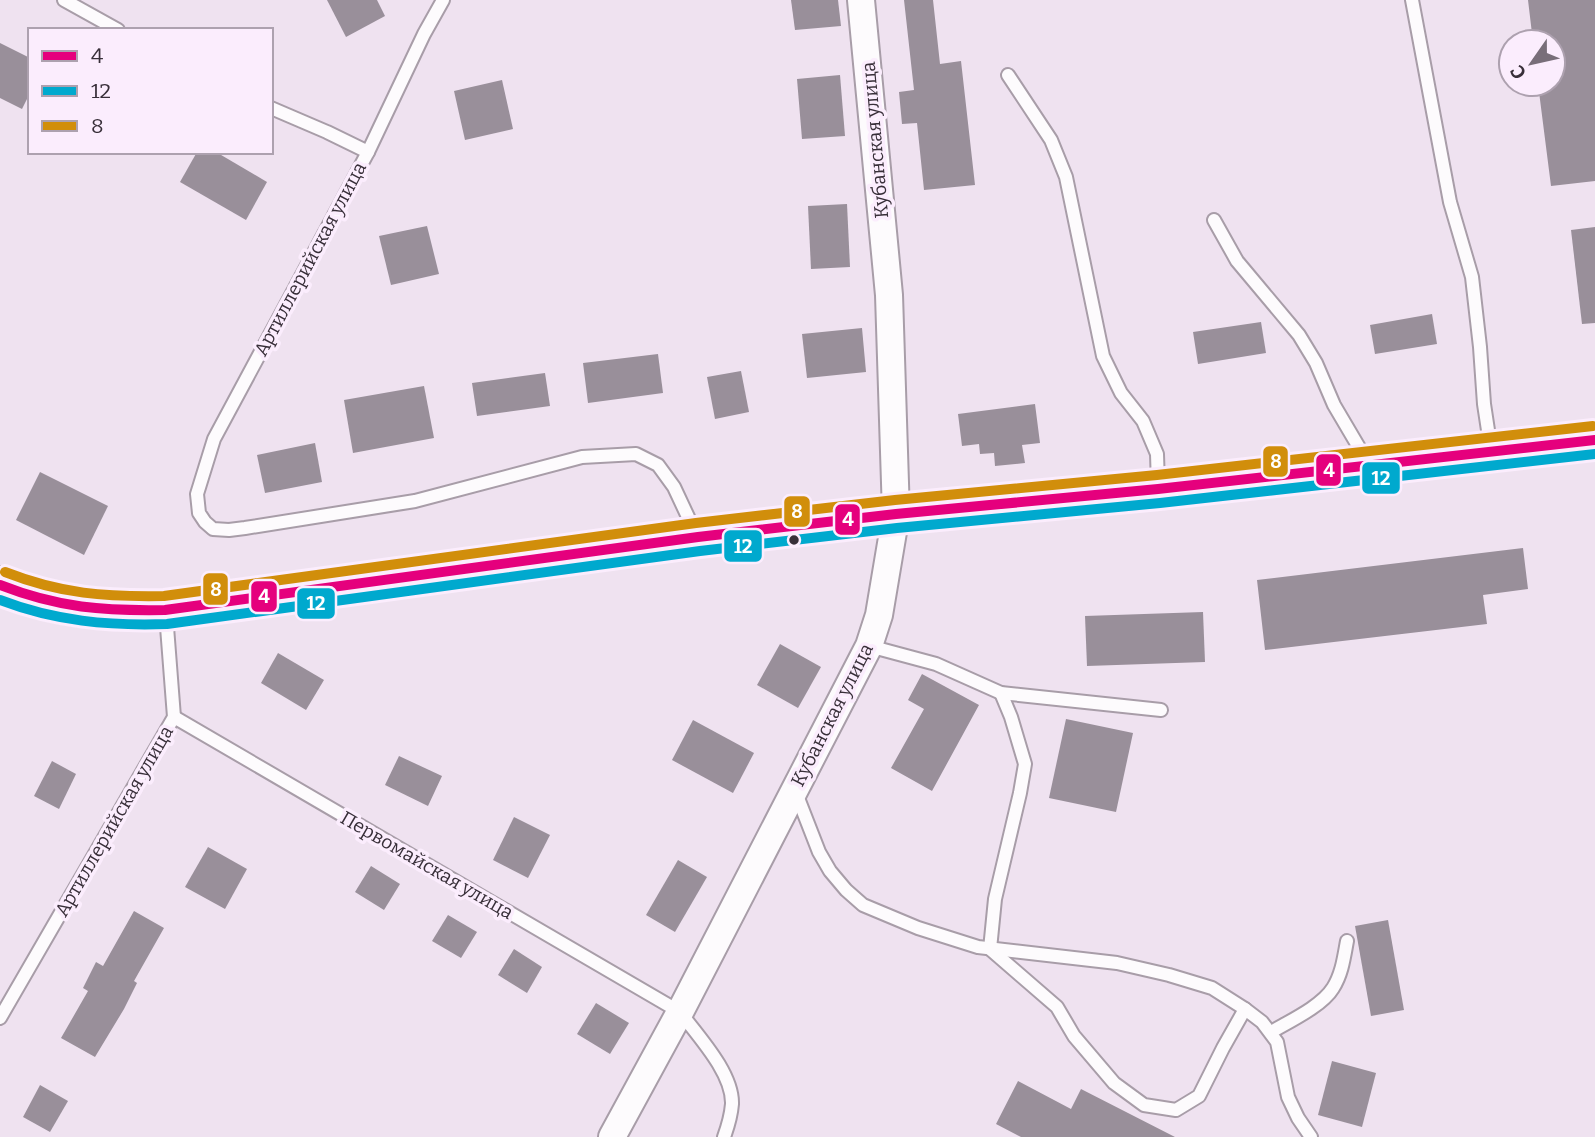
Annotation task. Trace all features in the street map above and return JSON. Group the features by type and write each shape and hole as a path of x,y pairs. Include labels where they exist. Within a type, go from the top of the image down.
{"main road":[{"path":"0,585 39,600 77,608 118,612 165,610 698,537 1594,440"}],"street":[{"name":"Кубанская улица","path":"612,1137 680,1012 869,646 879,615 896,514 889,295 861,0"}],"lane":[{"path":"64,0 114,28"},
{"name":"Артиллерийская улица","path":"443,0 368,152 214,439 197,494 200,513 213,529 229,530 415,501 583,457 636,454 658,465 674,487 698,537"},
{"path":"1412,0 1450,202 1472,277 1484,404 1494,450"},
{"path":"1007,75 1051,140 1066,177 1103,356 1121,393 1143,421 1148,432 1157,454 1158,489"},
{"path":"273,109 368,152"},
{"path":"1214,220 1237,261 1299,335 1316,363 1334,405 1369,464"},
{"name":"Артиллерийская улица","path":"0,1018 174,717 165,610"},
{"path":"869,646 936,664 1001,693 1161,710"},
{"path":"990,948 995,899 1025,764 1001,693"},
{"name":"Первомайская улица","path":"174,717 680,1012"},
{"path":"794,790 830,872 863,905 918,928 978,947 1117,963 1169,975 1212,988 1245,1009 1271,1032 1276,1042 1288,1097 1297,1118 1311,1137"},
{"path":"1271,1032 1328,995 1342,967 1347,941"},
{"path":"990,948 1057,1007 1074,1036 1114,1083 1144,1105 1176,1111 1199,1096 1245,1009"},
{"path":"680,1012 720,1067 728,1084 732,1101 730,1122 724,1137"}],"building":[{"path":"327,0 377,0 385,16 346,37"},
{"path":"791,0 838,0 841,26 795,30"},
{"path":"904,0 933,0 940,64 961,61 975,185 924,190 917,123 902,124 899,92 914,90"},
{"path":"1528,0 1595,0 1595,181 1551,186 1540,98 1567,98 1567,28 1531,28"},
{"path":"0,43 28,57 28,97 22,109 0,98"},
{"path":"840,75 845,136 802,139 797,79"},
{"path":"502,80 513,129 465,140 454,91"},
{"path":"196,154 219,154 267,182 246,220 180,182"},
{"path":"847,204 850,267 811,269 808,206"},
{"path":"427,226 439,274 391,285 379,236"},
{"path":"1595,227 1595,323 1582,324 1571,230"},
{"path":"1432,314 1437,344 1375,354 1370,325"},
{"path":"1261,322 1266,353 1198,364 1193,332"},
{"path":"862,328 866,372 807,378 802,334"},
{"path":"658,354 663,393 588,403 583,363"},
{"path":"741,371 749,412 715,419 707,377"},
{"path":"545,373 550,406 477,416 472,383"},
{"path":"424,386 434,438 353,453 344,400"},
{"path":"1035,404 1040,443 1022,445 1025,463 995,466 994,453 980,454 979,444 962,446 958,414"},
{"path":"315,443 322,482 265,493 257,455"},
{"path":"40,472 108,506 84,555 16,520"},
{"path":"1523,548 1528,589 1483,595 1487,624 1265,650 1257,580"},
{"path":"1203,612 1205,662 1087,666 1085,616"},
{"path":"780,644 821,667 798,708 757,685"},
{"path":"278,653 324,680 306,710 261,683"},
{"path":"922,674 979,705 932,791 891,768 924,709 908,700"},
{"path":"1066,719 1133,733 1116,812 1049,798"},
{"path":"693,720 754,753 733,793 672,760"},
{"path":"399,756 442,776 428,806 385,785"},
{"path":"52,761 76,774 59,809 34,796"},
{"path":"514,817 550,835 528,878 493,860"},
{"path":"208,847 247,869 225,909 185,887"},
{"path":"678,860 707,877 675,932 646,915"},
{"path":"371,866 400,884 384,910 355,892"},
{"path":"134,911 164,928 134,981 137,983 124,1009 95,1057 61,1038 88,991 83,988 96,962 103,966"},
{"path":"448,915 477,932 461,958 432,941"},
{"path":"1388,920 1404,1010 1371,1016 1355,926"},
{"path":"514,949 542,967 527,993 498,975"},
{"path":"596,1003 629,1023 610,1054 577,1034"},
{"path":"1332,1061 1376,1073 1362,1127 1318,1115"},
{"path":"1018,1081 1071,1109 1081,1089 1175,1137 1021,1137 996,1124"},
{"path":"40,1085 68,1101 50,1132 23,1117"}],"transit line":[{"name":"8","path":"5,572 45,585 83,593 164,596 696,523 1593,426"},
{"name":"4","path":"0,585 42,599 81,606 165,610 698,537 1595,440"},
{"name":"12","path":"0,600 41,613 82,621 167,624 700,551 1595,454"}]}
